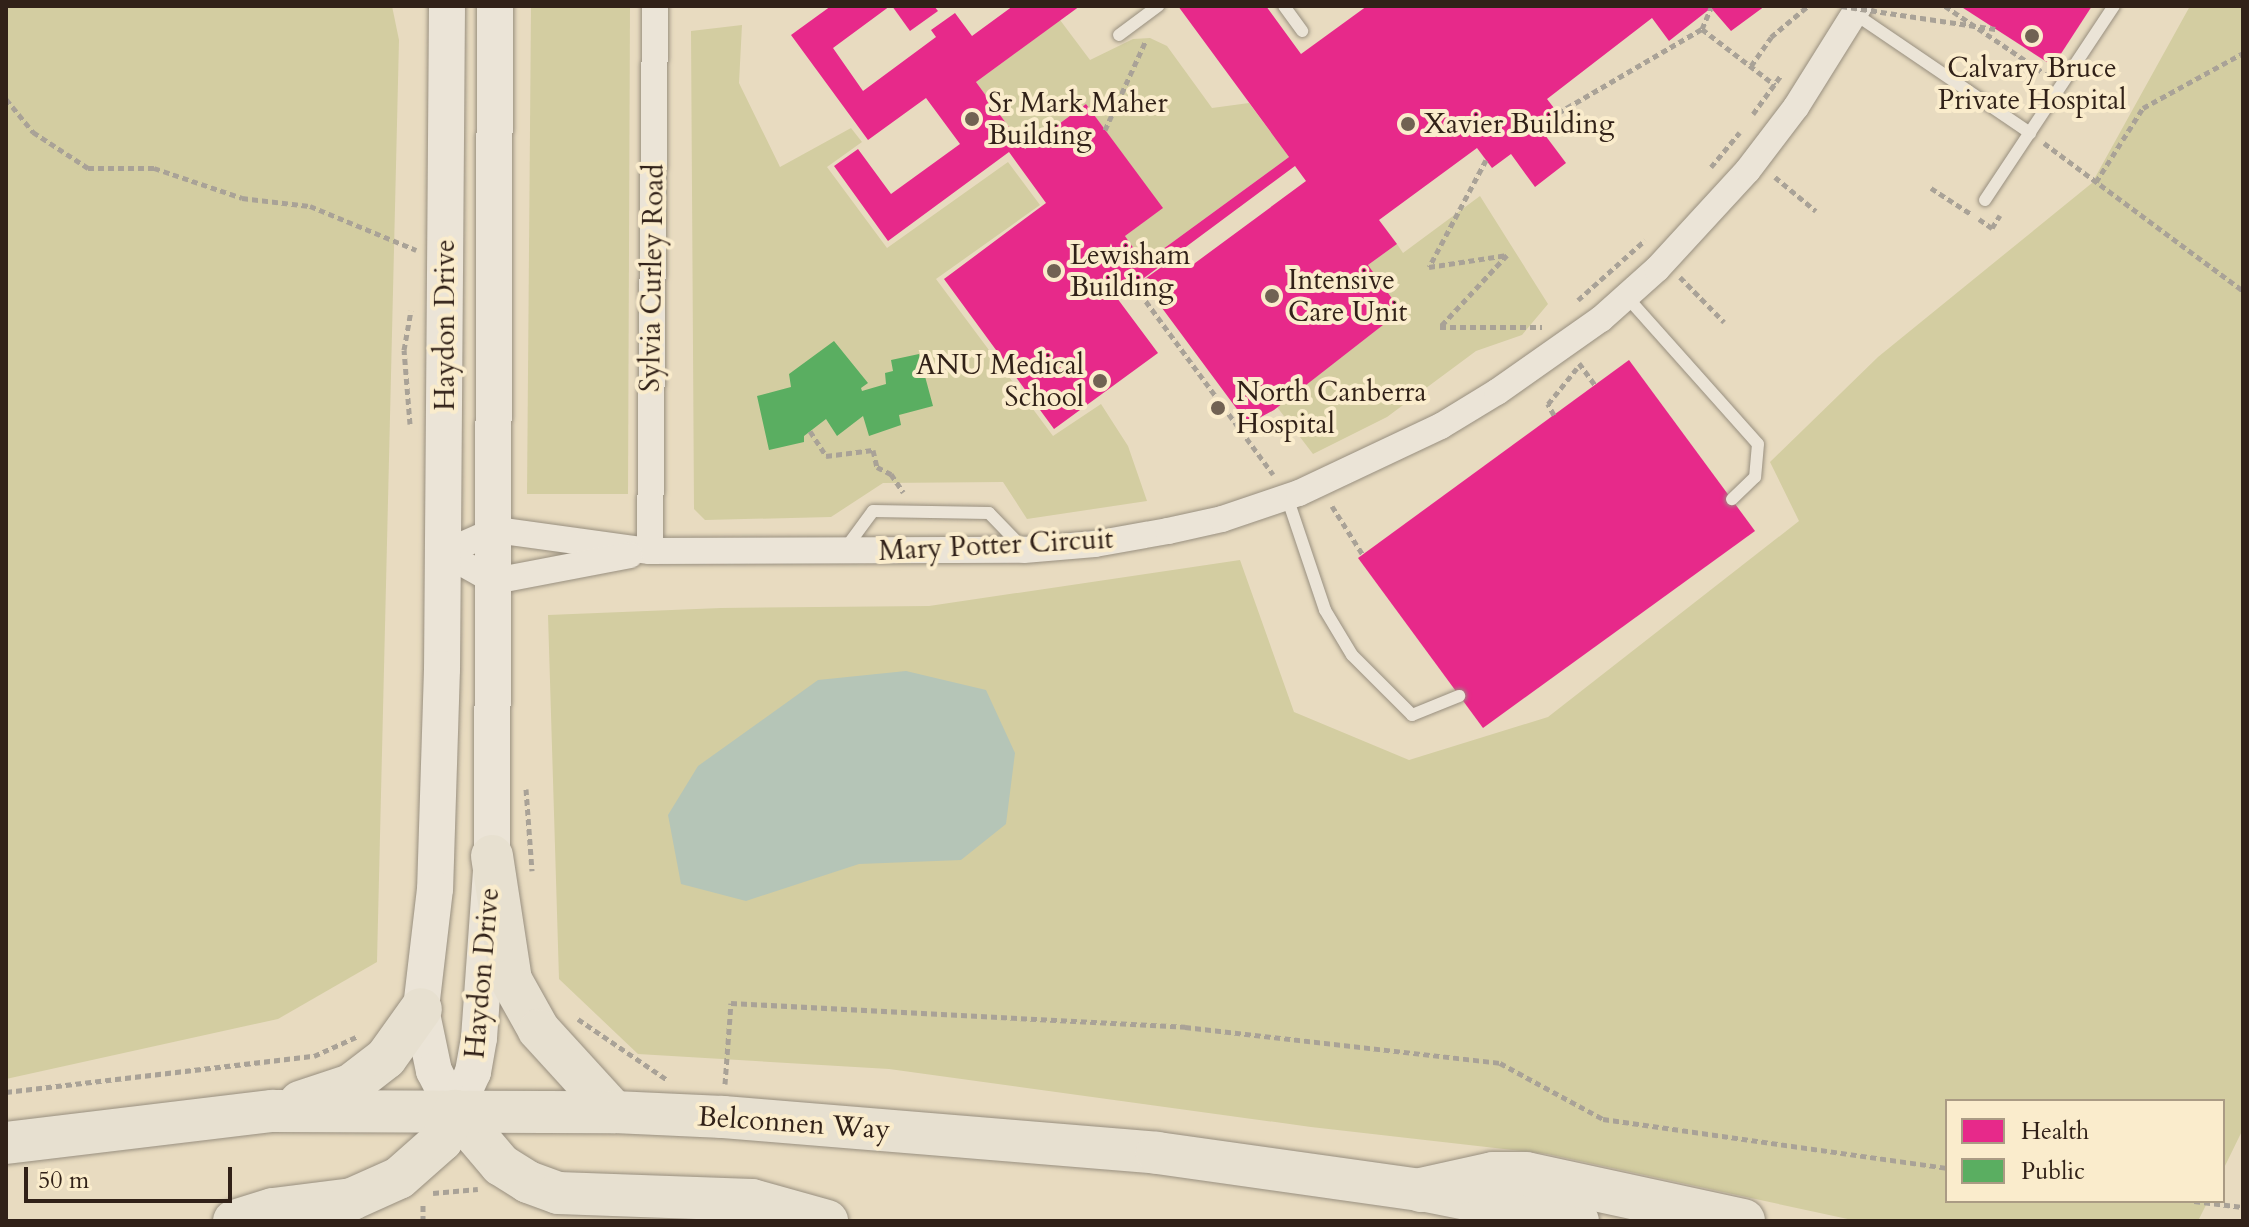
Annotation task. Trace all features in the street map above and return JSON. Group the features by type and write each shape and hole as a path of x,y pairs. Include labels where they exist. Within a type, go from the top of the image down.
{"highway":[{"path":"1421,1190 1493,1174 1526,1174 1743,1221"}],"main road":[{"name":"Haydon Drive","path":"447,6 444,553 435,889 421,1009 434,1071 455,1111"},
{"name":"Haydon Drive","path":"455,1111 473,1072 479,1038 492,856 496,530 495,6"},
{"path":"492,856 511,980 539,1030 614,1112"},
{"path":"272,1111 351,1085 386,1058 421,1009"},
{"name":"Belconnen Way","path":"6,1143 272,1111 614,1112 723,1117 1157,1153 1421,1190 1578,1221"},
{"path":"234,1221 273,1209 352,1199 399,1178 442,1140 455,1111 501,1165 528,1182 558,1193 752,1200 827,1221"}],"street":[{"name":"Sylvia Curley Road","path":"650,551 655,6"},
{"name":"Mary Potter Circuit","path":"496,530 650,551 1024,550 1095,544 1168,531 1222,519 1287,497 1441,426 1563,347 1626,296 1680,246 1748,170 1796,107 1851,9"},
{"path":"444,553 496,530"},
{"name":"Mary Potter Circuit","path":"494,581 650,551"},
{"path":"444,553 494,581"}],"lane":[{"path":"1119,35 1158,6"},
{"path":"1284,6 1302,31"},
{"path":"1985,200 2114,6"},
{"path":"1851,9 2030,133"},
{"path":"1626,296 1758,444 1755,477 1732,499"},
{"path":"1287,497 1325,610 1352,655 1412,715 1459,696"},
{"path":"844,552 873,511 989,513 1024,550"}],"path":[{"path":"1751,66 1771,37 1808,6"},
{"path":"1945,6 2062,85"},
{"path":"1558,113 1702,29 1711,8"},
{"path":"1851,9 1995,29"},
{"path":"1702,29 1775,85"},
{"path":"1105,130 1149,34"},
{"path":"2096,182 2143,108 2243,53"},
{"path":"6,99 33,132 88,168 154,168 242,198 310,206 427,255"},
{"path":"2030,133 2243,291"},
{"path":"1486,160 1429,267 1507,255 1440,327 1548,327"},
{"path":"1771,173 1816,211"},
{"path":"1571,306 1648,237"},
{"path":"1680,277 1724,322"},
{"path":"1134,285 1287,497"},
{"path":"1554,415 1548,404 1575,374 1579,363 1595,385"},
{"path":"810,431 826,456 873,450 877,467 891,474 904,492"},
{"path":"1331,505 1363,555"},
{"path":"525,774 533,882"},
{"path":"723,1117 731,1003 1185,1027 1500,1063 1603,1119 1945,1168"},
{"path":"566,1010 670,1082"},
{"path":"6,1092 314,1056 352,1036 362,1035"},
{"path":"423,1221 423,1194 485,1188"},
{"path":"2210,1203 2243,1207"}],"shaded area":[{"path":"6,6 392,6 399,40 377,962 278,1019 6,1079"},
{"path":"531,6 630,6 628,494 527,494"},
{"path":"2190,6 2243,6 2243,1129 2225,1166 2225,1099 1945,1099 1945,1203 2207,1203 2198,1221 1857,1221 1547,1154 1311,1127 889,1069 638,1054 559,979 548,615 721,608 929,606 1240,560 1294,712 1409,760 1548,717 1799,521 1770,462 1878,357 2092,183"},
{"path":"1060,20 1090,60 1133,39 1150,38 1167,46 1212,108 1249,103 1289,157 1144,263 1125,236 1162,208 1086,104 1025,149 976,82"},
{"path":"742,25 739,83 780,167 851,128 862,142 827,167 887,248 1008,162 1040,205 936,279 1053,436 1101,404 1128,446 1147,501 1027,519 1003,482 883,483 831,517 705,520 694,509 691,31"},
{"path":"1480,196 1548,304 1522,335 1476,351 1387,417 1313,454 1277,407 1401,311 1368,265 1397,244 1403,253"},
{"path":"906,671 986,690 1015,753 1006,824 961,860 859,864 746,901 681,884 668,815 698,766 818,680"}],"building: Health":[{"path":"831,6 890,6 833,48 863,91 936,37 931,30 955,13 972,36 1013,6 1080,6 976,82 1025,149 1086,104 1163,208 1125,236 1144,263 1289,157 1178,6 1266,6 1301,54 1367,6 1765,6 1731,31 1711,8 1669,41 1652,18 1547,99 1561,117 1542,131 1566,163 1535,187 1511,154 1492,168 1477,148 1379,220 1397,244 1368,265 1401,311 1274,410 1248,424 1142,281 1181,253 1191,266 1306,181 1295,166 1117,298 1158,353 1054,429 944,279 1046,203 1009,152 888,241 834,166 858,149 891,194 960,144 926,98 868,140 791,35"},
{"path":"892,6 934,6 938,11 910,31"},
{"name":"Calvary Bruce Private Hospital","path":"1960,6 2092,6 2053,66"},
{"path":"1629,360 1755,531 1483,728 1358,558"}],"building: Public":[{"path":"834,341 868,383 861,388 862,391 886,384 885,373 893,371 891,360 919,354 933,406 899,415 901,425 869,436 863,416 837,436 826,419 804,436 804,442 769,450 757,396 791,387 789,374"}],"place":[{"name":"Calvary Bruce Private Hospital","path":"2032,36"},
{"name":"Sr Mark Maher Building","path":"972,119"},
{"name":"Xavier Building","path":"1408,124"},
{"name":"Lewisham Building","path":"1054,271"},
{"name":"Intensive Care Unit","path":"1272,296"},
{"name":"ANU Medical School","path":"1100,381"},
{"name":"North Canberra Hospital","path":"1218,408"}]}
